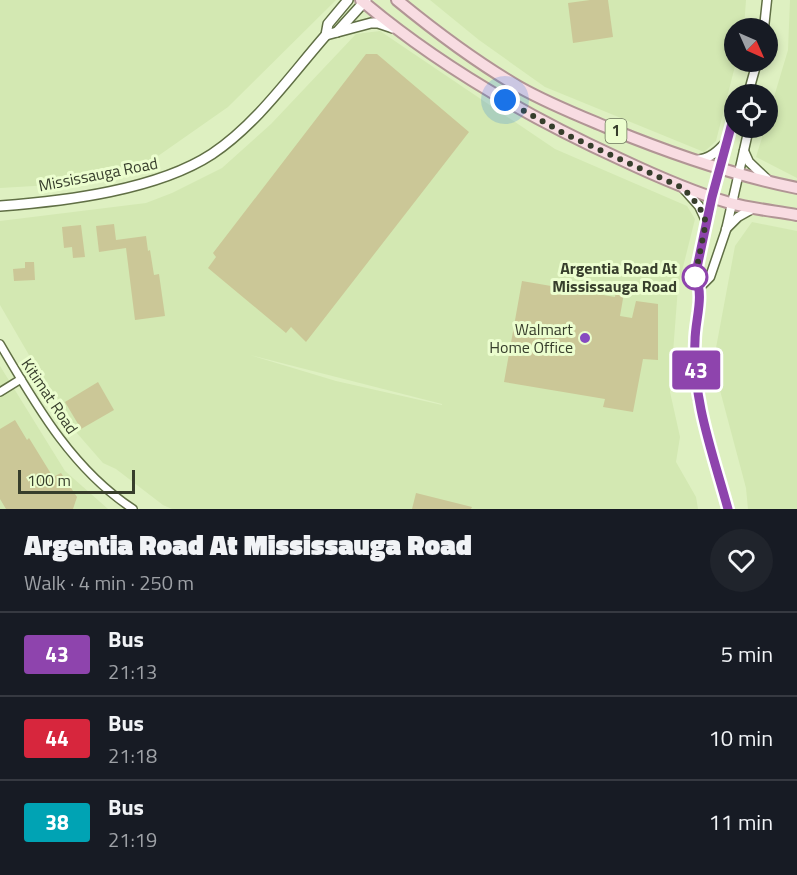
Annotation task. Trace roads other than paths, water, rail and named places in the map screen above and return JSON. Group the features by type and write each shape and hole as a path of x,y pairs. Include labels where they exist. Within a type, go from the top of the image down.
{"main road":[{"name":"Mississauga Road","path":"0,206 51,200 156,181 184,170 213,153 244,127 326,35 328,24 348,0"},
{"name":"1","path":"397,0 462,50 520,88 572,113 691,160 771,183 797,188"},
{"path":"337,32 364,1"},
{"name":"1","path":"364,1 398,29 484,88 565,134 683,188 754,208 797,215"},
{"path":"326,35 378,22 398,29"}],"street":[{"path":"765,18 767,0"},
{"path":"728,138 706,222 695,277 700,287 694,342 698,399 728,509"},
{"path":"700,287 710,277 726,230 747,138"},
{"path":"691,160 704,159 715,154 727,141"},
{"path":"744,151 749,162 771,183"},
{"path":"683,188 699,206 706,222"},
{"path":"726,230 738,217 754,208"},
{"name":"Kitimat Road","path":"0,344 51,428 103,487 133,509"},
{"path":"0,393 21,379"}],"place":[{"name":"Argentia Road At Mississauga Road","path":"695,277"},
{"name":"Walmart Home Office","path":"585,338"}]}
